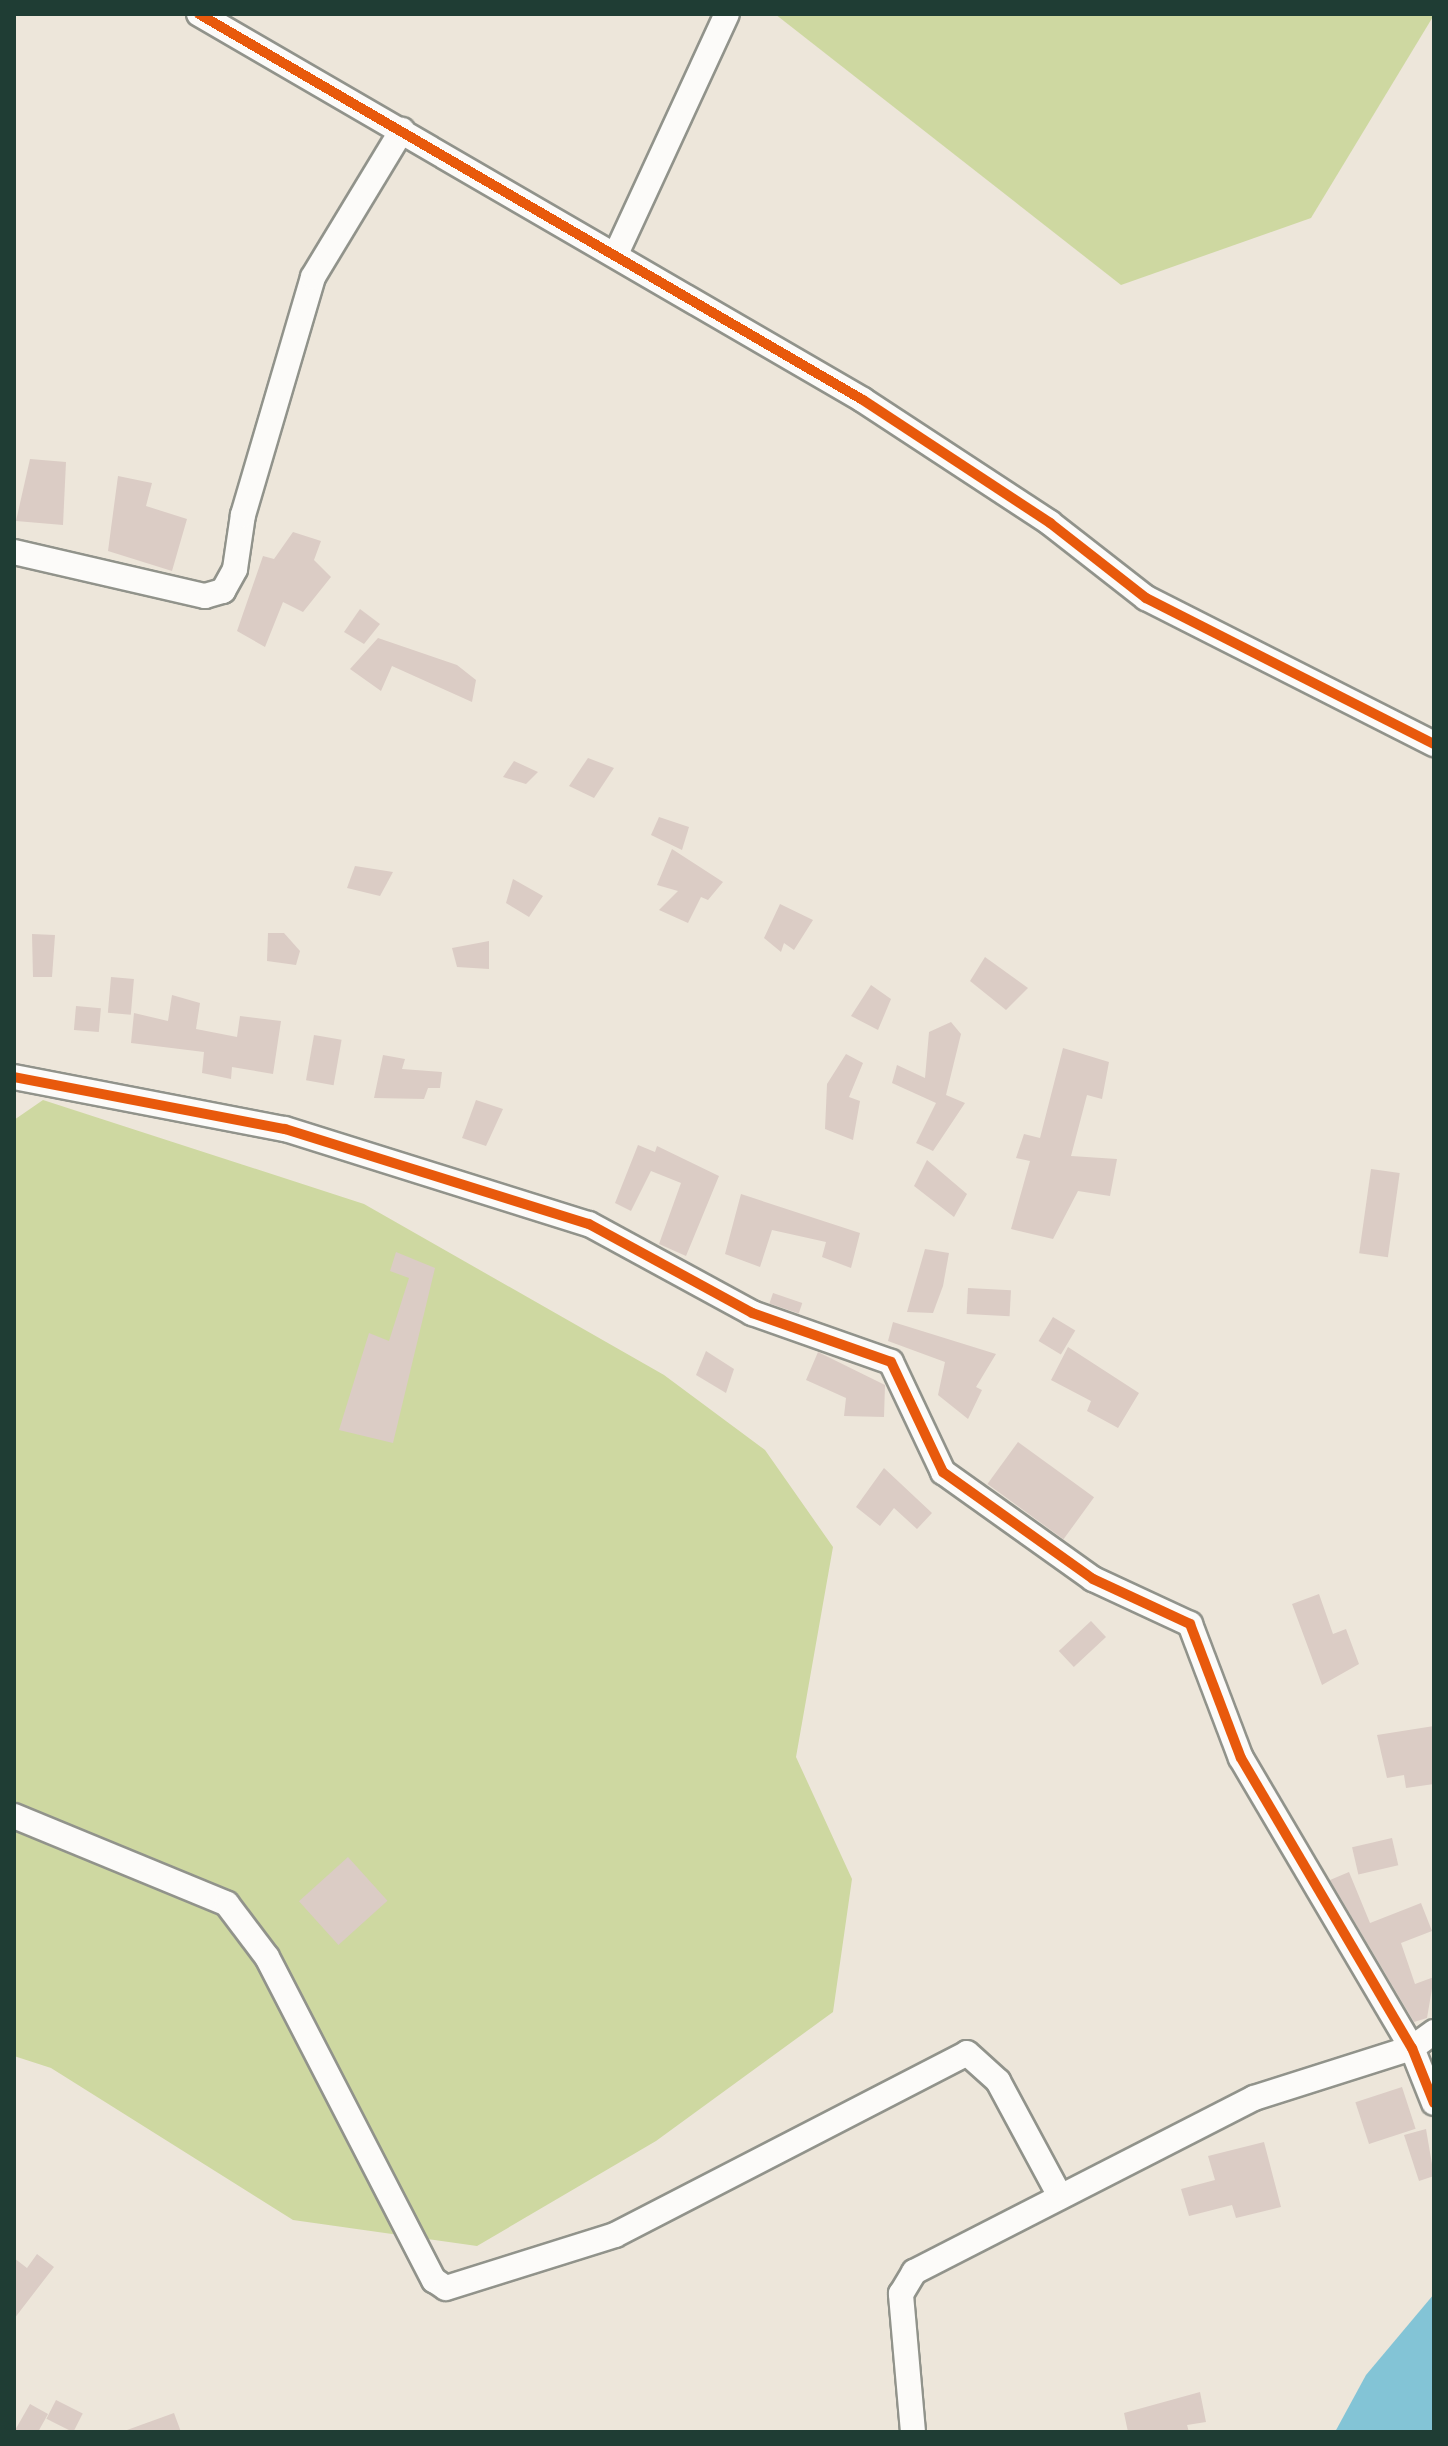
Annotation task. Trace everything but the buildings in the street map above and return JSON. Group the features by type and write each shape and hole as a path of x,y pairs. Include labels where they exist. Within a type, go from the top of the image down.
{"street":[{"path":"199,14 863,400 1050,523 1146,598 1434,744"},
{"path":"616,254 727,14"},
{"path":"14,552 205,596 223,591 235,569 243,515 313,277 402,130"},
{"path":"14,1077 285,1129 589,1224 752,1313 891,1362 943,1472 1093,1579 1190,1624 1241,1758 1412,2048 1434,2103"},
{"path":"14,1816 227,1904 267,1957 434,2280 446,2288 615,2235 967,2053 978,2055 998,2081 1060,2196"},
{"path":"913,2432 901,2294 914,2272 1254,2098 1412,2048 1434,2032"}],"green space":[{"path":"775,14 1434,15 1311,218 1121,285"},
{"path":"43,1100 364,1204 664,1375 765,1450 833,1547 796,1757 852,1879 833,2012 656,2141 477,2246 293,2220 51,2068 14,2056 14,1120"}],"water":[{"path":"1434,2294 1434,2432 1335,2432 1366,2375"}],"cycle path":[{"path":"199,14 863,400 1050,523 1146,598 1434,744"},
{"path":"14,1077 285,1129 589,1224 752,1313 891,1362 943,1472 1093,1579 1190,1624 1241,1758 1412,2048 1434,2103"}]}
